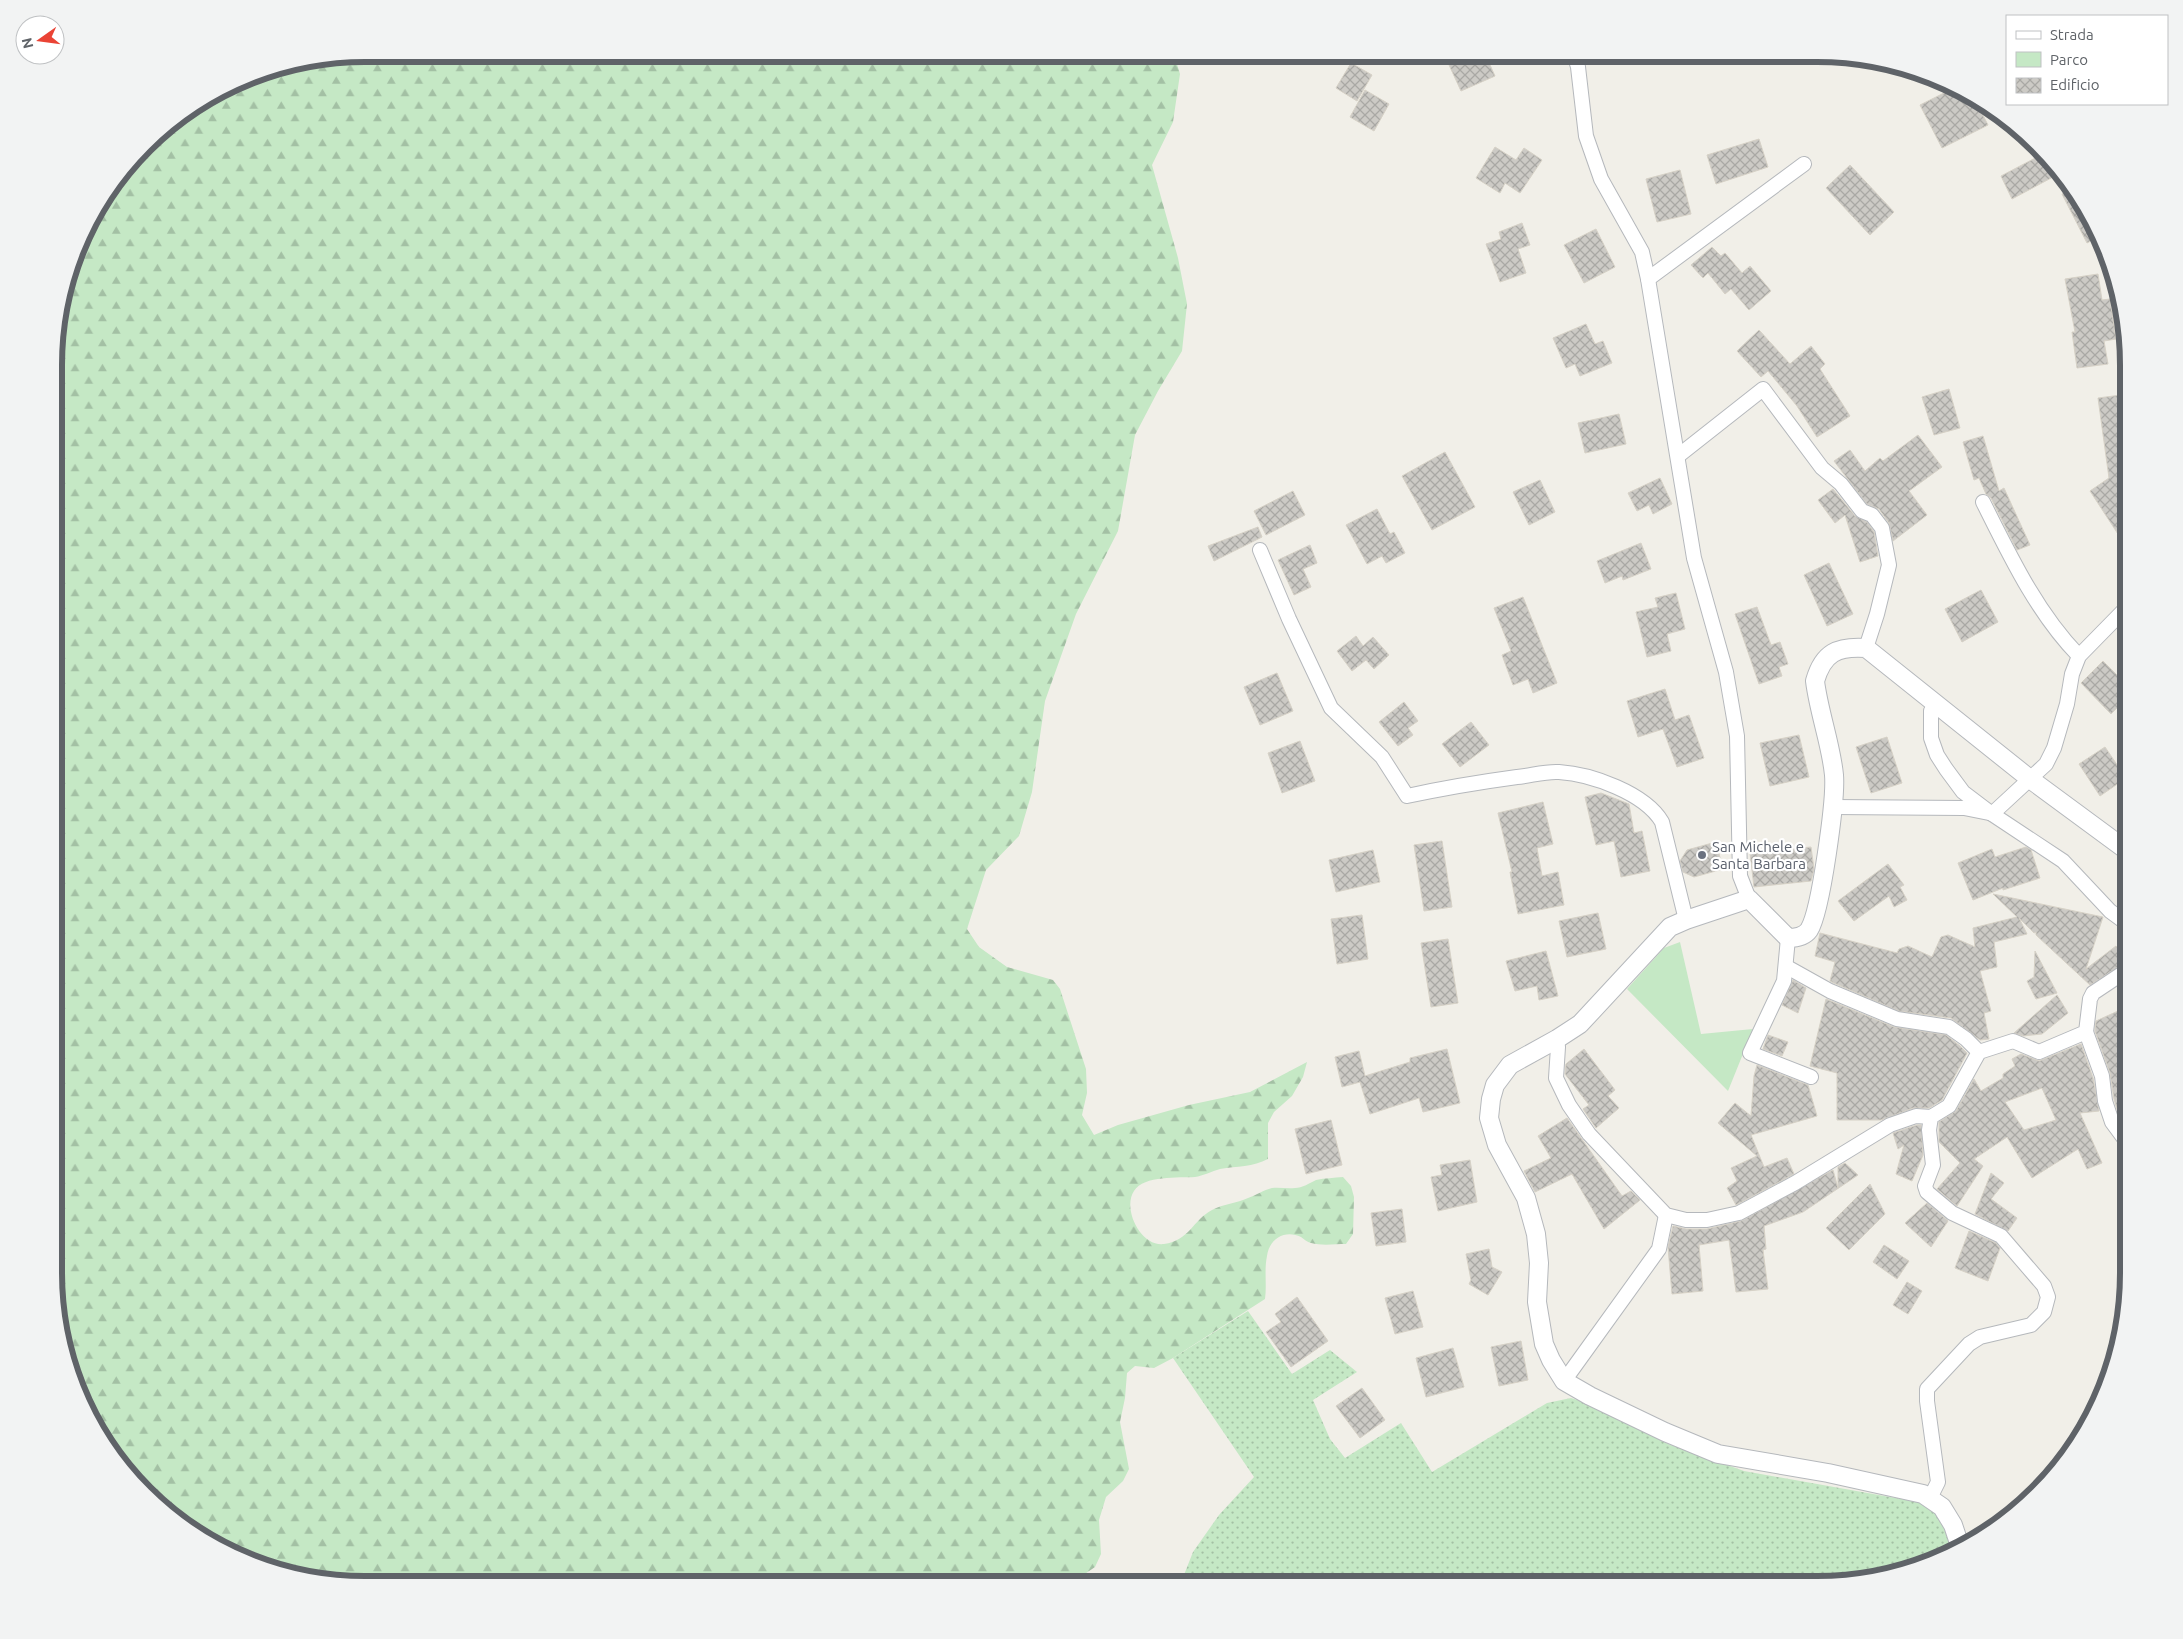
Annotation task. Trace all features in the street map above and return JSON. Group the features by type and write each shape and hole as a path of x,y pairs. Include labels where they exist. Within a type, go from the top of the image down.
{"street":[{"path":"1576,62 1586,136 1602,179 1642,252 1648,279 1694,558 1726,672 1737,736 1740,876 1749,900 1788,938 1798,938 1808,930 1819,898 1833,807 1834,776 1815,681 1819,668 1828,655 1840,649 1866,648 2030,779 2120,845"},
{"path":"1648,279 1804,164"},
{"path":"1678,456 1763,390 1822,468 1841,484 1862,511 1872,515 1882,528 1889,565 1878,614 1866,648"},
{"path":"1982,502 2022,579 2055,628 2079,656"},
{"path":"1260,550 1330,708 1382,757 1407,796 1450,786 1557,772 1590,778 1625,791 1655,810 1662,822 1686,920"},
{"path":"1992,814 2046,764 2054,748 2067,704 2072,674 2079,656 2120,614"},
{"path":"1935,705 1931,711 1931,738 1937,755 1963,792 1992,814 2063,861 2110,912 2120,919"},
{"path":"1833,807 1964,808 1992,814"},
{"path":"1749,900 1670,927 1580,1024 1510,1065 1495,1085 1489,1118 1497,1145 1526,1198 1536,1234 1539,1263 1537,1302 1543,1336 1551,1360 1564,1381 1665,1432 1718,1454 1828,1473 1923,1494 1942,1507 1953,1525 1959,1542"},
{"path":"1788,938 1787,967 1784,981 1750,1053 1811,1077"},
{"path":"1787,967 1830,991 1897,1019 1949,1027 1966,1038 1978,1052"},
{"path":"2120,975 2093,993 2090,999 2086,1032 2102,1076 2105,1100 2112,1122 2120,1132"},
{"path":"1557,1039 1556,1078 1569,1105 1589,1134 1666,1215 1686,1220 1707,1220 1739,1213 1795,1183 1890,1125 1916,1116 1930,1117 1949,1106 1978,1052 2013,1041 2039,1052 2086,1032"},
{"path":"1930,1117 1929,1130 1933,1165 1925,1186 1927,1192 1952,1213 2000,1236 2044,1286 2048,1297 2044,1312 2031,1325 1980,1337 1969,1344 1927,1389 1938,1482 1930,1498"},
{"path":"1564,1381 1659,1249 1666,1215"}],"green space":[{"path":"365,62 1176,62 1180,74 1173,122 1152,165 1178,258 1187,304 1182,351 1135,435 1118,531 1076,614 1045,701 1032,792 1019,836 986,870 967,929 979,947 1007,967 1053,980 1060,989 1086,1069 1087,1093 1082,1115 1094,1135 1118,1125 1189,1105 1250,1092 1307,1062 1303,1077 1292,1096 1274,1112 1268,1123 1268,1159 1251,1165 1220,1169 1195,1177 1153,1180 1139,1186 1134,1191 1130,1207 1132,1216 1141,1233 1148,1240 1164,1244 1172,1242 1185,1235 1200,1219 1212,1210 1244,1200 1269,1189 1298,1188 1316,1180 1343,1177 1351,1186 1354,1197 1353,1234 1346,1244 1315,1244 1301,1237 1289,1234 1274,1240 1267,1256 1265,1299 1173,1358 1154,1368 1135,1366 1127,1373 1125,1398 1120,1422 1129,1469 1123,1481 1106,1497 1099,1520 1101,1554 1095,1567 1082,1576 345,1576 326,1574 287,1566 249,1553 214,1536 197,1525 151,1488 125,1458 103,1425 86,1390 73,1352 65,1313 62,1274 63,345 68,306 73,287 86,249 103,214 125,181 151,151 181,125 214,103 249,86 287,73 326,65"},
{"path":"1680,942 1701,1034 1753,1029 1728,1091 1627,989 1664,948"},
{"path":"1248,1311 1292,1374 1330,1350 1357,1372 1313,1400 1330,1439 1345,1458 1401,1423 1432,1472 1547,1403 1571,1398 1587,1403 1668,1444 1744,1471 1918,1502 1937,1513 1951,1546 1896,1566 1877,1571 1838,1576 1184,1576 1193,1552 1219,1515 1254,1477 1173,1358"}],"building":[{"path":"1448,62 1489,62 1495,76 1461,91"},
{"path":"1351,63 1372,75 1357,101 1336,88"},
{"path":"1365,90 1389,104 1374,131 1350,117"},
{"path":"1947,92 1980,110 1988,125 1942,148 1920,105"},
{"path":"1759,139 1768,167 1716,184 1707,155"},
{"path":"1495,147 1516,160 1524,148 1542,160 1520,193 1505,183 1500,193 1476,178"},
{"path":"2037,157 2053,177 2012,199 2001,176"},
{"path":"1850,165 1894,212 1870,235 1826,188"},
{"path":"1680,170 1691,214 1657,222 1646,179"},
{"path":"2066,192 2069,197 2093,240 2087,243 2062,194"},
{"path":"1522,223 1530,245 1518,249 1526,273 1500,282 1486,244 1501,239 1499,232"},
{"path":"1596,229 1615,267 1584,283 1564,245"},
{"path":"1712,247 1721,256 1725,253 1742,273 1750,266 1771,291 1749,310 1731,289 1725,294 1708,273 1703,278 1691,265"},
{"path":"2098,274 2102,300 2110,299 2116,339 2104,341 2108,364 2077,368 2072,332 2075,332 2065,279"},
{"path":"1586,324 1595,344 1603,341 1612,363 1580,376 1575,364 1566,368 1553,338"},
{"path":"1759,330 1790,364 1811,346 1825,364 1820,369 1850,416 1817,437 1797,406 1768,371 1761,377 1737,351"},
{"path":"1949,389 1960,428 1934,435 1922,397"},
{"path":"2120,395 2120,537 2090,491 2109,478 2098,398"},
{"path":"1619,414 1626,444 1585,453 1578,423"},
{"path":"1918,435 1942,467 1909,491 1927,515 1893,541 1889,523 1879,509 1867,504 1834,461 1850,450 1865,471 1880,458 1883,461"},
{"path":"1983,436 1999,491 2004,488 2030,545 2017,550 1979,478 1974,480 1963,442"},
{"path":"1445,452 1475,507 1432,530 1402,476"},
{"path":"1660,478 1672,504 1653,514 1649,505 1637,511 1628,493"},
{"path":"1540,480 1555,512 1529,525 1513,492"},
{"path":"1833,489 1855,516 1867,522 1874,532 1878,556 1860,562 1845,515 1835,523 1818,500"},
{"path":"1293,491 1305,515 1266,535 1254,511"},
{"path":"1377,509 1390,534 1394,532 1405,553 1386,563 1382,556 1367,564 1346,525"},
{"path":"1258,527 1262,537 1214,561 1208,546"},
{"path":"1641,543 1651,569 1623,580 1622,576 1605,583 1597,561"},
{"path":"1310,545 1317,563 1303,569 1311,587 1294,595 1278,560"},
{"path":"1829,563 1853,614 1827,626 1804,575"},
{"path":"1981,590 1998,622 1962,642 1945,609"},
{"path":"1676,593 1685,629 1667,634 1671,651 1647,657 1636,612 1658,607 1655,598"},
{"path":"1523,597 1557,683 1533,693 1528,679 1513,685 1502,655 1511,651 1494,608"},
{"path":"1757,607 1771,645 1780,642 1788,664 1779,667 1782,676 1759,684 1735,614"},
{"path":"1356,636 1363,646 1373,637 1389,655 1374,669 1366,660 1352,671 1337,651"},
{"path":"2103,661 2120,678 2120,705 2111,714 2081,683"},
{"path":"1277,673 1293,711 1260,725 1244,687"},
{"path":"1665,689 1675,720 1689,715 1704,758 1677,767 1663,729 1638,737 1627,701"},
{"path":"1404,702 1418,721 1408,728 1413,735 1398,746 1379,722"},
{"path":"1471,722 1489,745 1460,767 1442,744"},
{"path":"1799,735 1809,777 1770,786 1760,743"},
{"path":"1887,737 1902,783 1871,793 1856,747"},
{"path":"1300,741 1315,781 1282,793 1268,753"},
{"path":"2105,747 2120,769 2120,782 2100,796 2079,764"},
{"path":"1601,793 1629,804 1634,833 1642,831 1650,871 1621,877 1614,841 1596,845 1585,797"},
{"path":"1543,802 1553,844 1537,848 1542,876 1558,872 1564,905 1518,914 1510,872 1512,872 1498,813"},
{"path":"1442,841 1452,907 1424,911 1414,845"},
{"name":"San Michele e Santa Barbara","path":"1716,842 1723,869 1694,877 1683,872 1680,861 1687,850"},
{"path":"1811,847 1814,869 1811,881 1754,887 1750,853"},
{"path":"2026,847 2031,850 2040,878 2003,890 2003,888 1973,900 1958,863 1992,849 1995,857"},
{"path":"1373,850 1380,882 1336,892 1329,860"},
{"path":"1888,864 1904,885 1900,887 1907,900 1894,907 1889,896 1854,921 1838,901"},
{"path":"1993,894 2103,917 2086,969 2116,946 2120,951 2120,966 2090,985 2019,918 2027,934 1994,942 1997,967 1980,971 1991,1011 1984,1013 1989,1039 1980,1040 1951,1018 1899,1011 1830,981 1835,962 1815,956 1820,933 1897,953 1899,949 1908,946 1932,957 1941,937 1948,935 1975,947 1973,928 2017,917"},
{"path":"1598,913 1606,949 1567,957 1559,921"},
{"path":"1362,915 1368,959 1337,964 1331,919"},
{"path":"1448,939 1458,1003 1431,1007 1421,943"},
{"path":"1546,951 1558,996 1539,1000 1537,986 1515,991 1506,961"},
{"path":"2035,951 2057,993 2036,999 2027,981 2034,977"},
{"path":"1793,980 1806,988 1798,1013 1782,1005"},
{"path":"2057,995 2068,1013 2042,1034 2023,1036 2014,1033"},
{"path":"1826,999 1894,1027 1946,1035 1960,1046 1967,1053 1942,1100 1929,1108 1913,1108 1881,1120 1837,1120 1837,1073 1810,1066"},
{"path":"2120,1010 2120,1116 2114,1099 2110,1073 2095,1031 2096,1021"},
{"path":"1768,1035 1788,1042 1782,1056 1763,1049"},
{"path":"2081,1044 2093,1078 2099,1111 2080,1113 2102,1163 2087,1169 2078,1149 2032,1178 2007,1137 1974,1159 1983,1166 1957,1206 1937,1189 1960,1163 1939,1142 1939,1122 1956,1111 1974,1079 1981,1091 2003,1078 2003,1074 2015,1066 2012,1059 2021,1054 2039,1061","holes":["2042,1088 2056,1120 2024,1130 2005,1102"]},
{"path":"1447,1049 1460,1103 1423,1112 1419,1098 1370,1114 1360,1082 1342,1087 1335,1057 1359,1051 1365,1076 1410,1062 1410,1058"},
{"path":"1584,1049 1615,1090 1608,1096 1619,1108 1596,1128 1583,1109 1589,1105 1565,1074 1566,1064"},
{"path":"1757,1065 1808,1085 1817,1116 1751,1135 1764,1167 1787,1158 1794,1174 1736,1205 1727,1188 1737,1181 1731,1168 1757,1156 1718,1123 1735,1103 1751,1116 1754,1076"},
{"path":"1567,1118 1622,1196 1631,1191 1640,1200 1604,1229 1572,1174 1535,1192 1524,1171 1551,1158 1538,1136"},
{"path":"1331,1120 1342,1165 1306,1174 1295,1129"},
{"path":"1921,1125 1923,1155 1912,1181 1896,1174 1904,1145 1898,1149 1893,1133"},
{"path":"1470,1160 1477,1202 1438,1211 1431,1177 1442,1175 1440,1165"},
{"path":"1845,1163 1858,1175 1803,1212 1764,1226 1766,1249 1763,1250 1768,1289 1736,1292 1729,1240 1699,1245 1703,1291 1672,1294 1668,1247 1673,1226 1686,1229 1707,1229 1741,1221 1833,1170 1838,1188 1838,1167"},
{"path":"1991,1173 2004,1183 1991,1199 2017,1218 2008,1231 1975,1214"},
{"path":"1870,1184 1885,1214 1849,1250 1826,1228"},
{"path":"1927,1203 1948,1221 1931,1247 1905,1223"},
{"path":"1402,1209 1406,1242 1376,1246 1371,1213"},
{"path":"1969,1231 1996,1243 2000,1248 1988,1281 1955,1268"},
{"path":"1884,1245 1909,1261 1897,1279 1873,1262"},
{"path":"1489,1249 1492,1267 1502,1272 1488,1295 1469,1284 1471,1280 1466,1254"},
{"path":"1907,1282 1922,1291 1908,1314 1893,1305"},
{"path":"1413,1291 1423,1327 1395,1334 1385,1298"},
{"path":"1297,1297 1328,1341 1291,1367 1266,1332 1281,1322 1275,1314"},
{"path":"1521,1341 1528,1380 1499,1386 1491,1347"},
{"path":"1453,1348 1464,1387 1426,1397 1416,1358"},
{"path":"1362,1388 1385,1420 1360,1438 1336,1406"}],"place":[{"name":"San Michele e Santa Barbara","path":"1702,855"}]}
